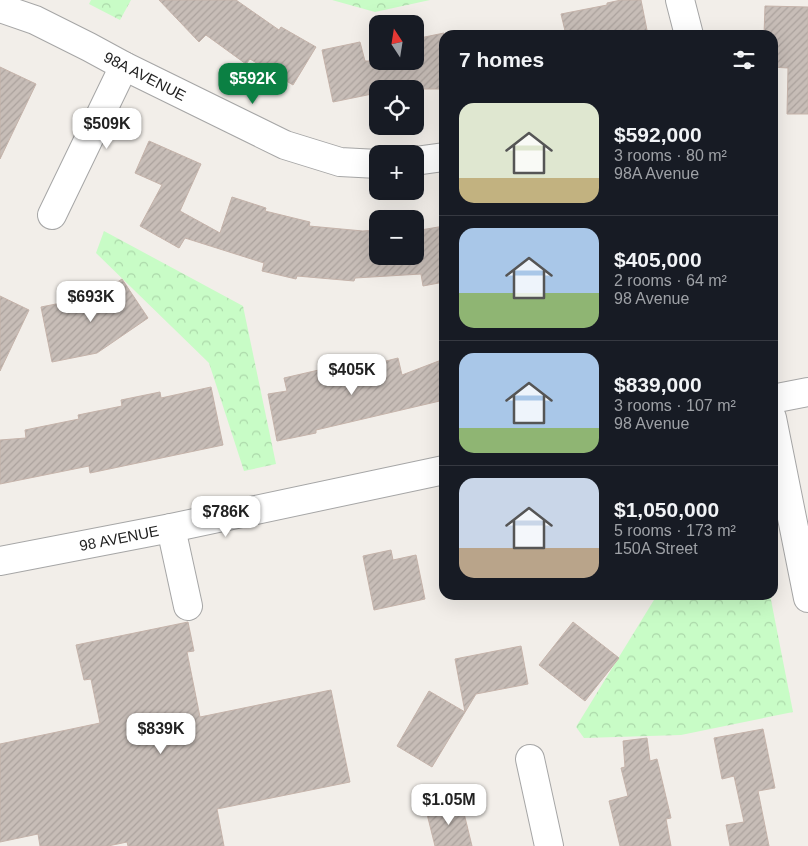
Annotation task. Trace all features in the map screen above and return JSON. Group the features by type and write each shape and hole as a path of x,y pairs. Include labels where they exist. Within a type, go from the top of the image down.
{"street":[{"path":"680,0 688,30"},
{"name":"98A AVENUE","path":"0,8 35,20 89,46 124,66 285,144 340,162 369,164"},
{"path":"52,215 124,66"},
{"path":"424,160 439,158"},
{"path":"778,398 808,392"},
{"path":"778,448 808,598"},
{"name":"98 AVENUE","path":"0,561 171,528 439,471"},
{"path":"171,528 188,606"},
{"path":"530,759 549,846"}],"green space":[{"path":"91,0 131,0 120,20 89,4"},
{"path":"332,0 430,0 375,12"},
{"path":"104,231 243,306 276,464 244,471 209,363 96,253"},
{"path":"654,600 771,600 793,712 681,735 584,738 576,727"}],"building":[{"path":"159,0 236,0 279,30 281,27 316,47 293,85 250,59 246,64 206,35 199,42"},
{"path":"621,0 641,0 647,30 565,30 561,14 607,5 607,3"},
{"path":"765,6 808,7 808,114 787,114 788,68 778,67 778,30 764,30"},
{"path":"439,34 439,89 424,89 424,80 369,80 369,95 333,102 322,50 360,42 365,61 369,61 369,70 424,70 424,37"},
{"path":"0,67 36,84 0,159"},
{"path":"149,141 201,164 180,211 220,233 232,197 266,208 265,211 310,222 309,226 369,231 369,265 424,265 424,229 439,227 439,283 423,286 421,274 355,278 354,281 297,276 296,279 262,271 264,263 185,238 179,248 140,226 162,185 135,173"},
{"path":"122,279 148,318 97,353 52,362 41,307 71,301 73,311"},
{"path":"0,296 29,310 0,371"},
{"path":"398,358 402,375 439,361 439,401 316,430 316,433 277,441 268,394 287,391 284,378 349,363 350,370"},
{"path":"211,387 223,445 90,473 89,466 0,484 0,440 26,438 25,430 79,419 78,415 122,406 121,400 160,392 161,398"},
{"path":"391,550 393,560 416,555 425,599 374,610 363,556"},
{"path":"188,622 194,651 187,652 200,717 331,690 350,782 217,809 224,846 128,846 127,842 108,846 40,846 38,834 0,842 0,744 100,723 91,679 84,680 76,645"},
{"path":"573,622 619,658 585,701 539,665"},
{"path":"521,646 528,684 476,694 432,767 397,746 429,691 465,712 455,659"},
{"path":"763,729 775,788 758,791 769,846 730,846 726,825 744,822 734,776 722,779 714,738"},
{"path":"647,738 650,761 657,759 671,818 666,819 671,846 620,846 609,801 628,796 621,768 625,767 623,741"},
{"path":"461,801 472,846 435,846 426,810"}]}
